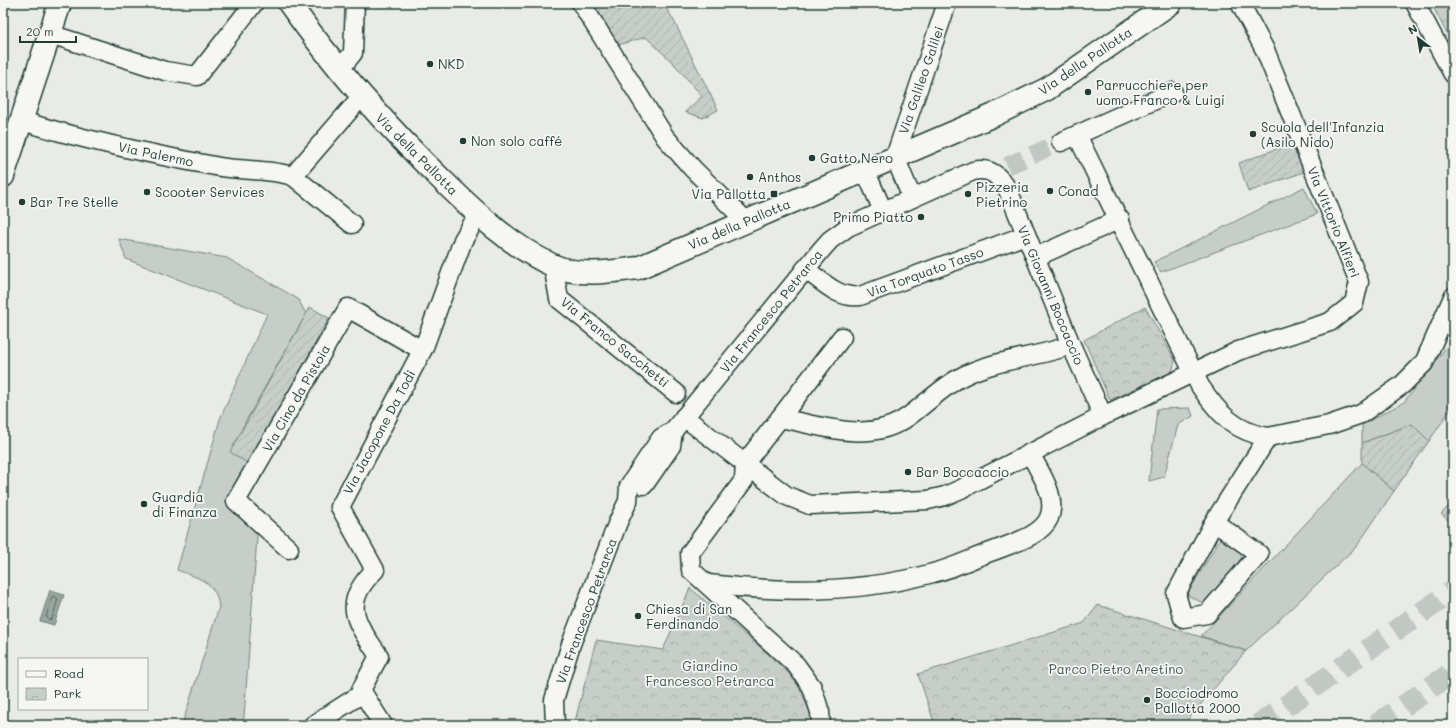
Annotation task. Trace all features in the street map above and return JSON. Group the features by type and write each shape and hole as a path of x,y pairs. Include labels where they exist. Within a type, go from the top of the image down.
{"main road":[{"path":"3,176 60,3"},
{"name":"Via della Pallotta","path":"289,3 361,97 400,140 478,215 528,252 552,265 575,271 605,272 638,268 994,115 1046,89 1170,3"}],"street":[{"path":"50,34 164,71 197,76 254,3"},
{"path":"581,3 665,137 693,168 746,221"},
{"name":"Via Galileo Galilei","path":"895,157 947,3"},
{"name":"Via Vittorio Alfieri","path":"1192,372 1238,351 1330,322 1354,303 1359,282 1265,50 1240,3"},
{"path":"1414,3 1453,74"},
{"path":"339,70 353,53 355,11"},
{"path":"1174,92 1069,138 1120,220 1192,372 1212,404 1229,421 1251,434 1268,437 1329,425 1361,414 1402,386 1424,363 1453,297"},
{"path":"293,176 361,97"},
{"name":"Via Palermo","path":"22,121 89,139 173,158 234,169 277,172 293,176 352,224"},
{"path":"895,157 912,198"},
{"name":"Via Francesco Petrarca","path":"555,725 554,700 571,644 618,522 628,501 640,492 671,446 673,431 684,417 805,269 838,233 883,211 973,171 982,169 1002,171"},
{"path":"865,170 883,211"},
{"name":"Via Giovanni Boccaccio","path":"1002,171 1008,190 1071,345 1103,416"},
{"name":"Via Jacopone Da Todi","path":"363,693 361,690 379,656 357,624 355,605 356,594 375,570 340,507 422,350 463,240 478,215"},
{"path":"1036,257 1120,220"},
{"name":"Via Torquato Tasso","path":"805,269 843,295 851,297 860,296 1026,235"},
{"name":"Via Franco Sacchetti","path":"552,265 559,299 676,393"},
{"name":"Via Cino da Pistoia","path":"288,549 236,501 348,308 422,350"},
{"path":"821,725 820,712 812,687 796,665 691,570 690,553 744,480 745,464 842,337"},
{"path":"780,418 856,432 879,431 908,417 946,386 962,376 991,365 1057,351 1071,345"},
{"path":"684,417 787,496 810,505 928,500 945,496 1192,372"},
{"path":"1214,522 1259,554 1207,614 1183,618 1176,594 1214,522 1268,437"},
{"path":"708,584 747,589 793,590 872,585 934,573 1017,541 1042,527 1049,518 1051,509 1051,499 1047,488 1030,453"},
{"path":"313,725 363,693 383,725"}],"green space":[{"path":"590,3 663,3 673,19 718,110 703,118 685,112 702,96 674,64 646,37 618,45"},
{"path":"1431,3 1453,3 1453,45"},
{"path":"1292,143 1304,172 1248,192 1239,163"},
{"path":"1304,187 1317,214 1161,272 1154,262"},
{"path":"119,239 227,258 298,299 306,314 242,428 249,464 232,501 258,523 244,718 237,725 182,725 219,607 214,591 210,586 199,578 177,570 220,419 267,314 126,259"},
{"path":"310,307 329,318 249,464 230,452"},
{"path":"1145,307 1175,360 1172,372 1110,400 1084,340"},
{"path":"1453,335 1453,406 1429,441 1412,424 1362,443 1362,425 1404,402 1448,345"},
{"path":"1190,408 1193,416 1178,425 1164,477 1149,481 1157,409"},
{"path":"1412,424 1429,441 1394,491 1362,463 1362,443"},
{"path":"1362,463 1394,491 1357,546 1246,651 1201,636"},
{"path":"1453,502 1453,524 1441,514"},
{"path":"1221,537 1245,553 1207,605 1187,595"},
{"name":"Giardino Francesco Petrarca","path":"690,588 766,652 796,680 810,712 812,725 574,725 596,640 663,650"},
{"name":"Parco Pietro Aretino","path":"1098,605 1246,651 1183,725 935,725 918,674 1084,623"}],"water":[{"path":"50,590 64,595 54,625 40,621"}],"tunnel":[{"path":"1007,166 1061,142"},
{"path":"1258,725 1453,591"},
{"path":"1376,725 1453,672"}],"place":[{"name":"NKD","path":"430,64"},
{"name":"Parrucchiere per uomo Franco & Luigi","path":"1088,92"},
{"name":"Scuola dell'Infanzia (Asilo Nido)","path":"1253,134"},
{"name":"Non solo caffé","path":"463,141"},
{"name":"Gatto Nero","path":"812,158"},
{"name":"Anthos","path":"750,177"},
{"name":"Conad","path":"1050,191"},
{"name":"Scooter Services","path":"147,192"},
{"name":"Via Pallotta","path":"774,194"},
{"name":"Pizzeria Pietrino","path":"968,194"},
{"name":"Bar Tre Stelle","path":"22,202"},
{"name":"Primo Piatto","path":"921,217"},
{"name":"Bar Boccaccio","path":"908,472"},
{"name":"Guardia di Finanza","path":"144,504"},
{"name":"Chiesa di San Ferdinando","path":"638,616"},
{"name":"Bocciodromo Pallotta 2000","path":"1147,700"}]}
